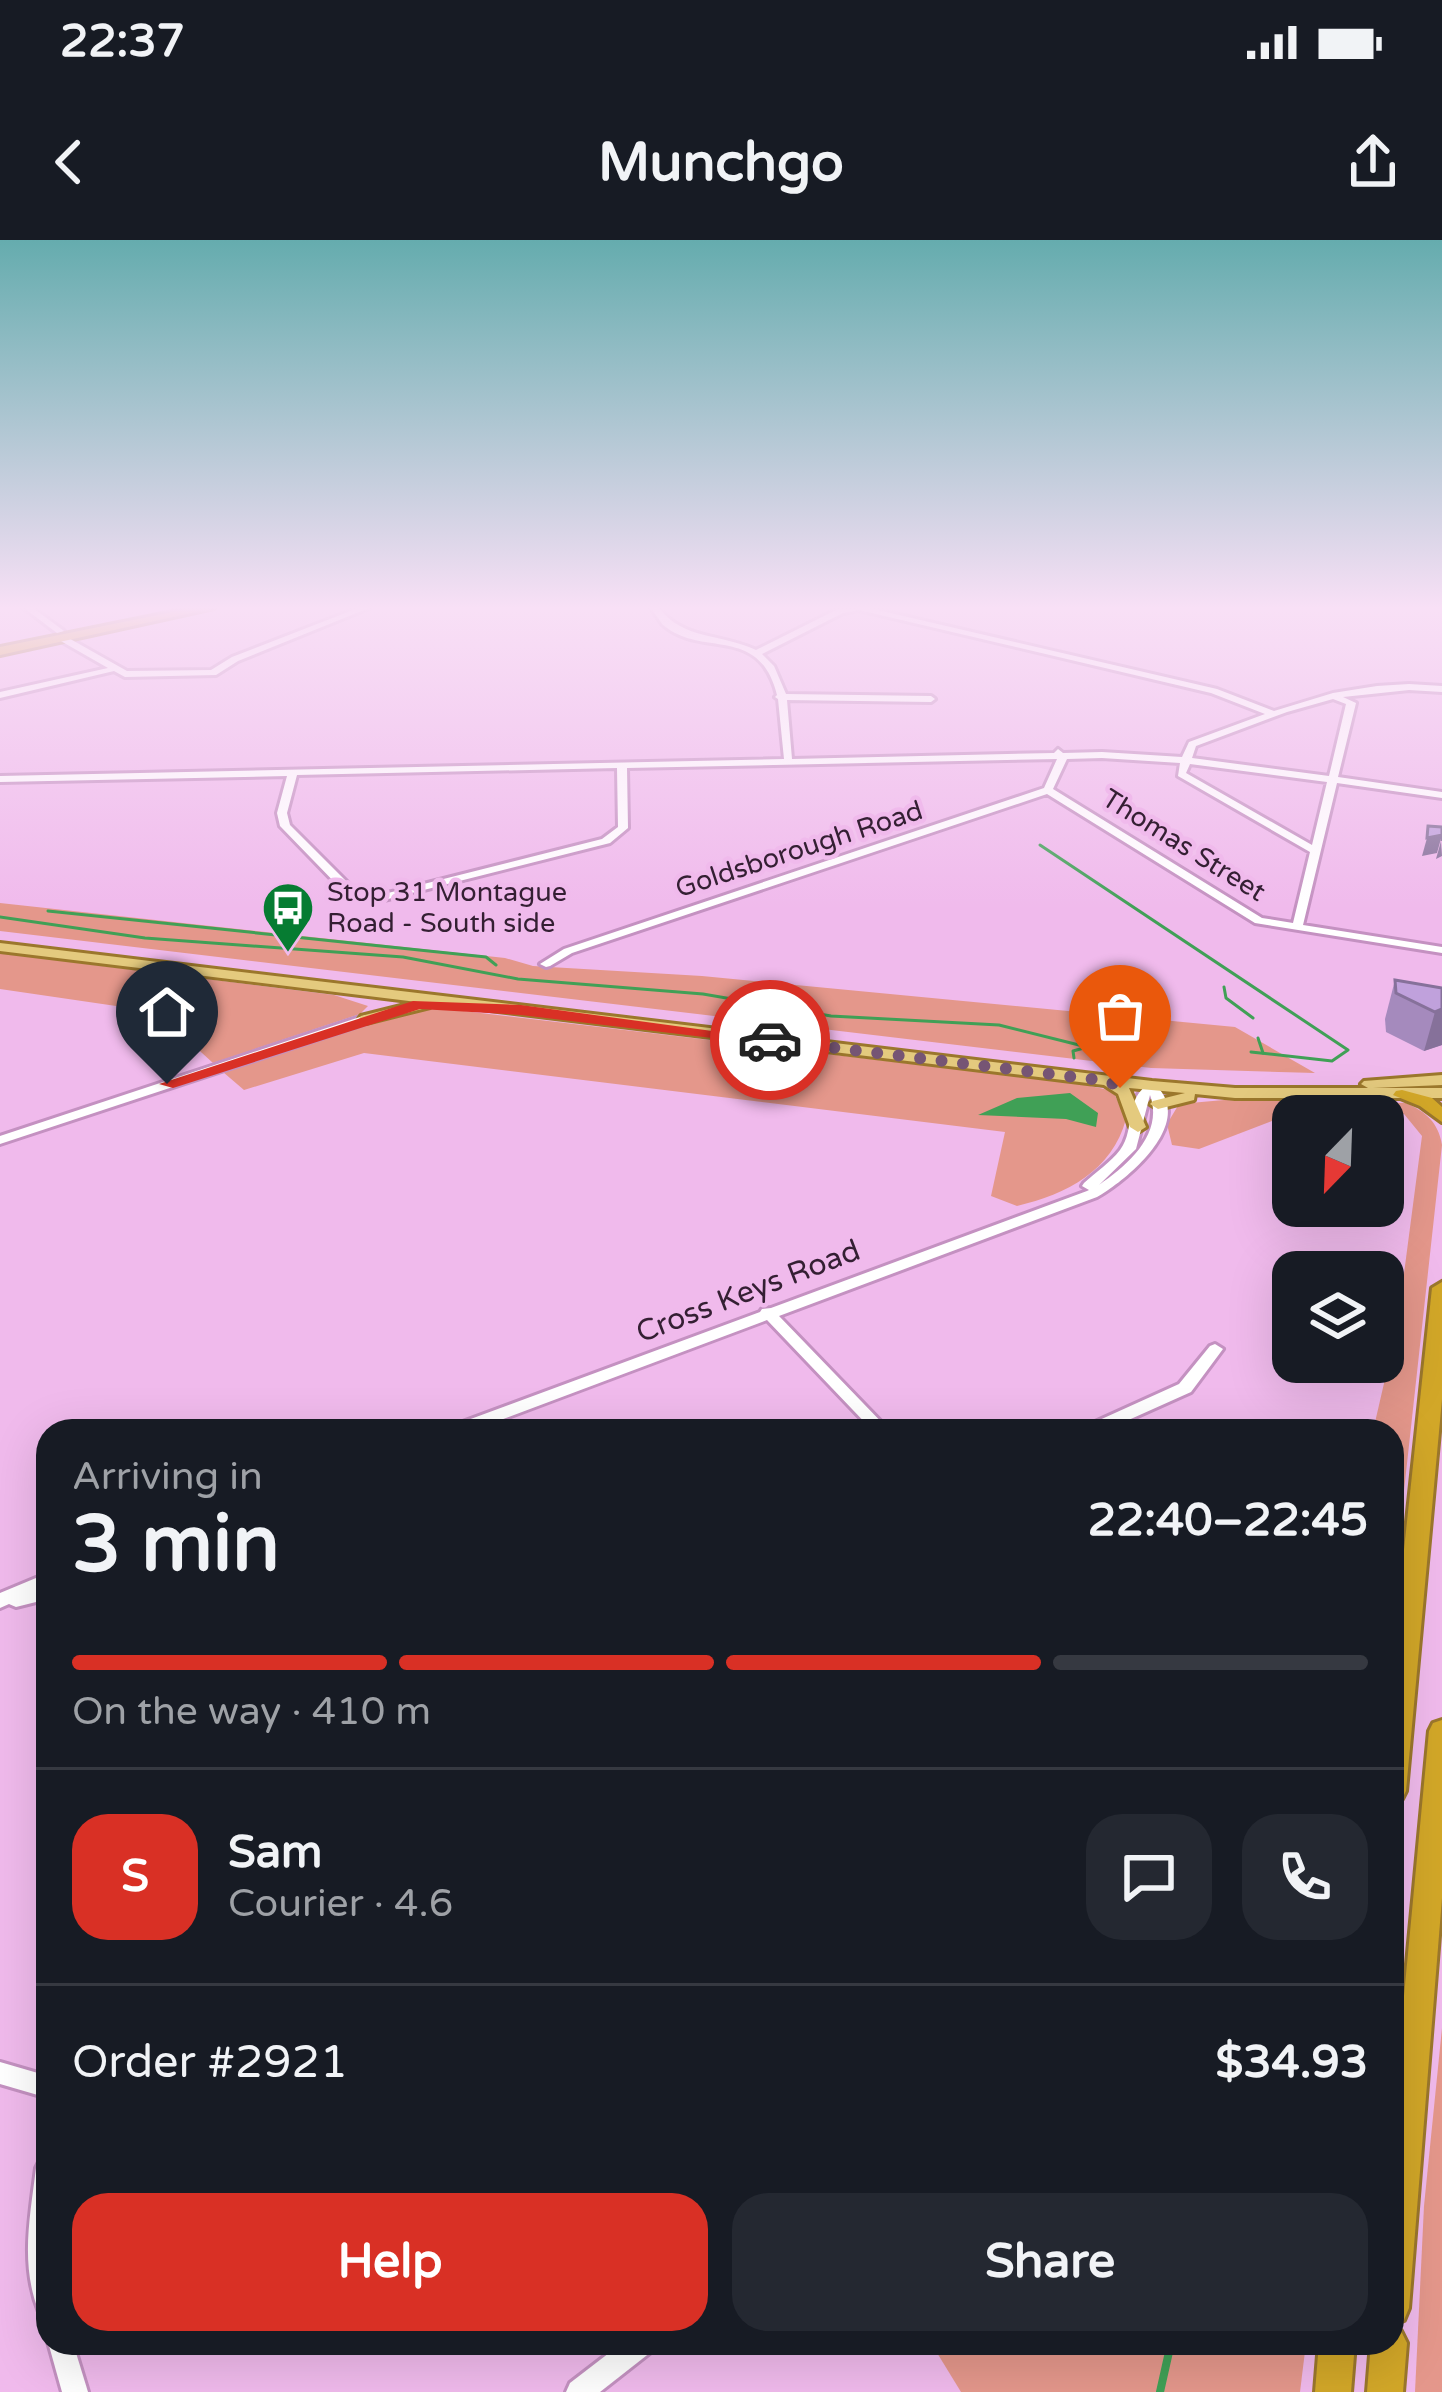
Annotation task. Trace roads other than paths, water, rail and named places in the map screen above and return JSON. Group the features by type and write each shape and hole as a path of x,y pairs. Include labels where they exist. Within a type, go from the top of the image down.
{"highway":[{"path":"1404,1096 1426,1102 1442,1118"},
{"path":"1404,1670 1442,1288"},
{"path":"1404,2170 1442,1731"},
{"path":"1333,2392 1336,2355"},
{"path":"1385,2392 1388,2355"}],"main road":[{"path":"0,937 1215,1081"},
{"path":"0,946 1152,1086 1314,1094"},
{"path":"313,985 374,1001 376,1008 366,1019"},
{"path":"366,1019 424,1004 521,1010"},
{"path":"1038,1063 1152,1086 1215,1081 1442,1080"},
{"path":"1108,1081 1125,1092 1138,1127"},
{"path":"1158,1104 1191,1096 1442,1093"}],"street":[{"path":"781,708 788,758"},
{"path":"1259,708 1274,714"},
{"path":"1292,708 1192,743 1181,774 1315,851"},
{"path":"1297,928 1350,708"},
{"path":"788,739 813,760"},
{"path":"680,763 788,758 1185,758 1442,792"},
{"path":"0,779 1055,758"},
{"path":"1048,790 1055,758"},
{"path":"293,772 281,813 285,826 348,890 384,897 606,841 623,828 622,764"},
{"name":"Thomas Street","path":"1048,790 1258,921 1442,950"},
{"name":"Goldsborough Road","path":"546,964 568,951 1048,790"},
{"path":"0,1140 366,1019"},
{"path":"1152,1086 1158,1104"},
{"name":"Cross Keys Road","path":"1060,1203 1112,1168 1138,1127 1142,1095 1152,1086"},
{"name":"Cross Keys Road","path":"486,1419 1092,1194 1134,1165 1152,1139 1158,1104"},
{"path":"767,1312 870,1419"},
{"path":"1117,1419 1185,1388 1215,1349"},
{"path":"0,1603 36,1585"},
{"path":"0,1603 36,1595"},
{"path":"0,2073 36,2084"},
{"path":"64,2355 75,2392"},
{"path":"579,2392 627,2355"}],"waterway":[{"path":"1040,845 1348,1050 1332,1061 1251,1052"},
{"path":"48,911 486,957 496,965"},
{"path":"0,917 145,938 403,957 518,979 703,994 831,1016 999,1025 1083,1046"},
{"path":"1224,987 1226,998 1253,1018"},
{"path":"1258,1038 1263,1053"},
{"path":"1074,1058 1073,1051 1113,1040 1158,1042"},
{"path":"1160,2392 1168,2355"}],"place":[{"name":"Stop 31 Montague Road - South side","path":"288,954"}]}
